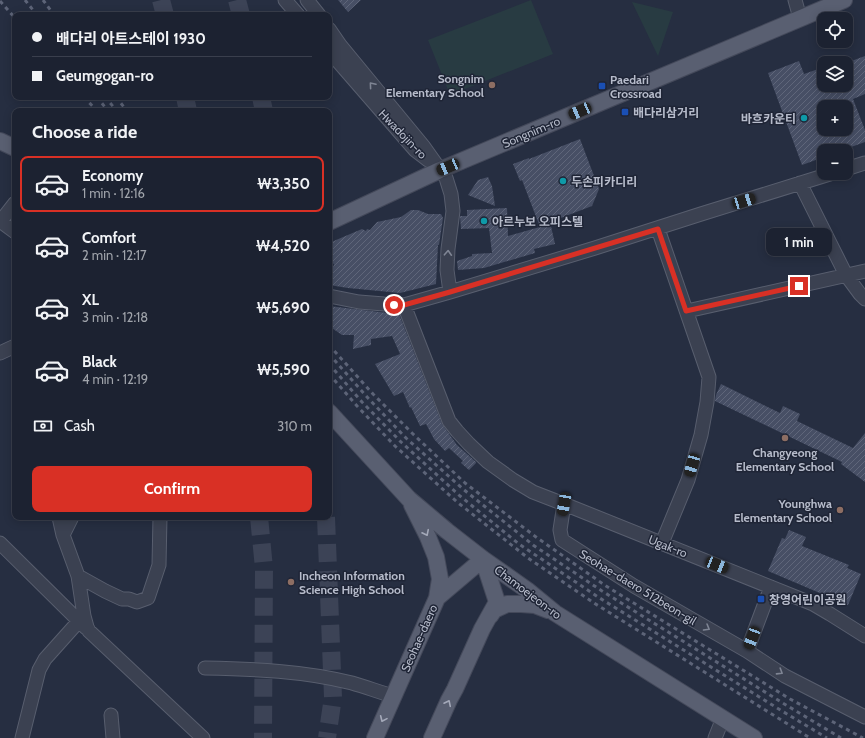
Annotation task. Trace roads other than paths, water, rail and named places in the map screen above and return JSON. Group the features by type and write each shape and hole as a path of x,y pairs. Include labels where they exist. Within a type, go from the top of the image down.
{"main road":[{"name":"Songnim-ro","path":"332,221 440,170 844,0"},
{"path":"0,141 12,147"},
{"name":"Chamoejeon-ro","path":"332,415 409,498 447,531 483,559 527,590 555,613 754,738"},
{"path":"409,498 436,557 440,579 437,598"},
{"path":"432,738 496,602 483,559"},
{"name":"Seohae-daero","path":"375,738 437,598 483,559"},
{"path":"482,630 494,610 507,604 535,605 555,613"}],"street":[{"path":"285,0 295,12"},
{"path":"307,0 317,12"},
{"path":"795,0 800,18"},
{"name":"Hwadojin-ro","path":"332,33 424,147 440,170"},
{"name":"Hwadojin-ro","path":"332,54 415,150 440,170"},
{"path":"853,167 865,163"},
{"path":"440,170 446,178 451,194 453,211 447,270 450,292"},
{"path":"332,297 359,302 404,305 658,229 817,178"},
{"path":"800,183 846,275 865,299"},
{"path":"12,207 0,221 12,230"},
{"path":"658,229 709,377 707,402 701,434 688,480 662,543"},
{"path":"686,311 865,271"},
{"name":"Ugak-ro","path":"404,305 449,421 469,444 488,462 513,480 532,492 813,604 865,636"},
{"path":"0,353 12,348"},
{"name":"Seohae-daero 512beon-gil","path":"564,504 560,530 562,540 634,586 747,651"},
{"path":"60,520 63,535 78,576 84,616 87,627 90,631"},
{"path":"63,535 70,520"},
{"path":"78,576 106,592 122,599 129,599 137,602 148,598 159,565 160,520"},
{"path":"0,543 79,621 203,738"},
{"path":"771,588 747,651 786,676 864,715"},
{"path":"22,738 39,670 45,659 79,621"},
{"path":"205,668 248,669 318,676 352,683 393,696"},
{"path":"111,715 113,738"},
{"path":"715,738 722,718"}],"tunnel":[{"path":"161,0 164,12"},
{"path":"237,0 240,12"},
{"path":"186,100 187,108"},
{"path":"262,100 263,108"},
{"path":"259,520 264,568 263,738"},
{"path":"326,520 333,697 327,738"}],"railway":[{"path":"25,0 35,12"},
{"path":"43,0 52,12"},
{"path":"0,1 12,15"},
{"path":"87,100 94,108"},
{"path":"99,100 106,108"},
{"path":"108,100 114,108"},
{"path":"118,100 125,108"},
{"path":"332,348 373,394 465,483 536,537 606,586 790,699 863,738"},
{"path":"332,357 406,438 463,489 533,545 602,591 841,738"},
{"path":"332,367 362,402 401,442 460,496 519,544 598,597 827,738"},
{"path":"332,377 395,446 457,502 528,558 594,603 810,738"}],"place":[{"name":"Songnim Elementary School","path":"492,85"},
{"name":"Paedari Crossroad","path":"602,86"},
{"name":"배다리삼거리","path":"625,112"},
{"name":"바흐카운티","path":"804,118"},
{"name":"두손피카디리","path":"563,181"},
{"name":"아르누보 오피스텔","path":"484,221"},
{"name":"Changyeong Elementary School","path":"785,438"},
{"name":"Younghwa Elementary School","path":"840,510"},
{"name":"Incheon Information Science High School","path":"291,582"},
{"name":"창영어린이공원","path":"761,599"}]}
